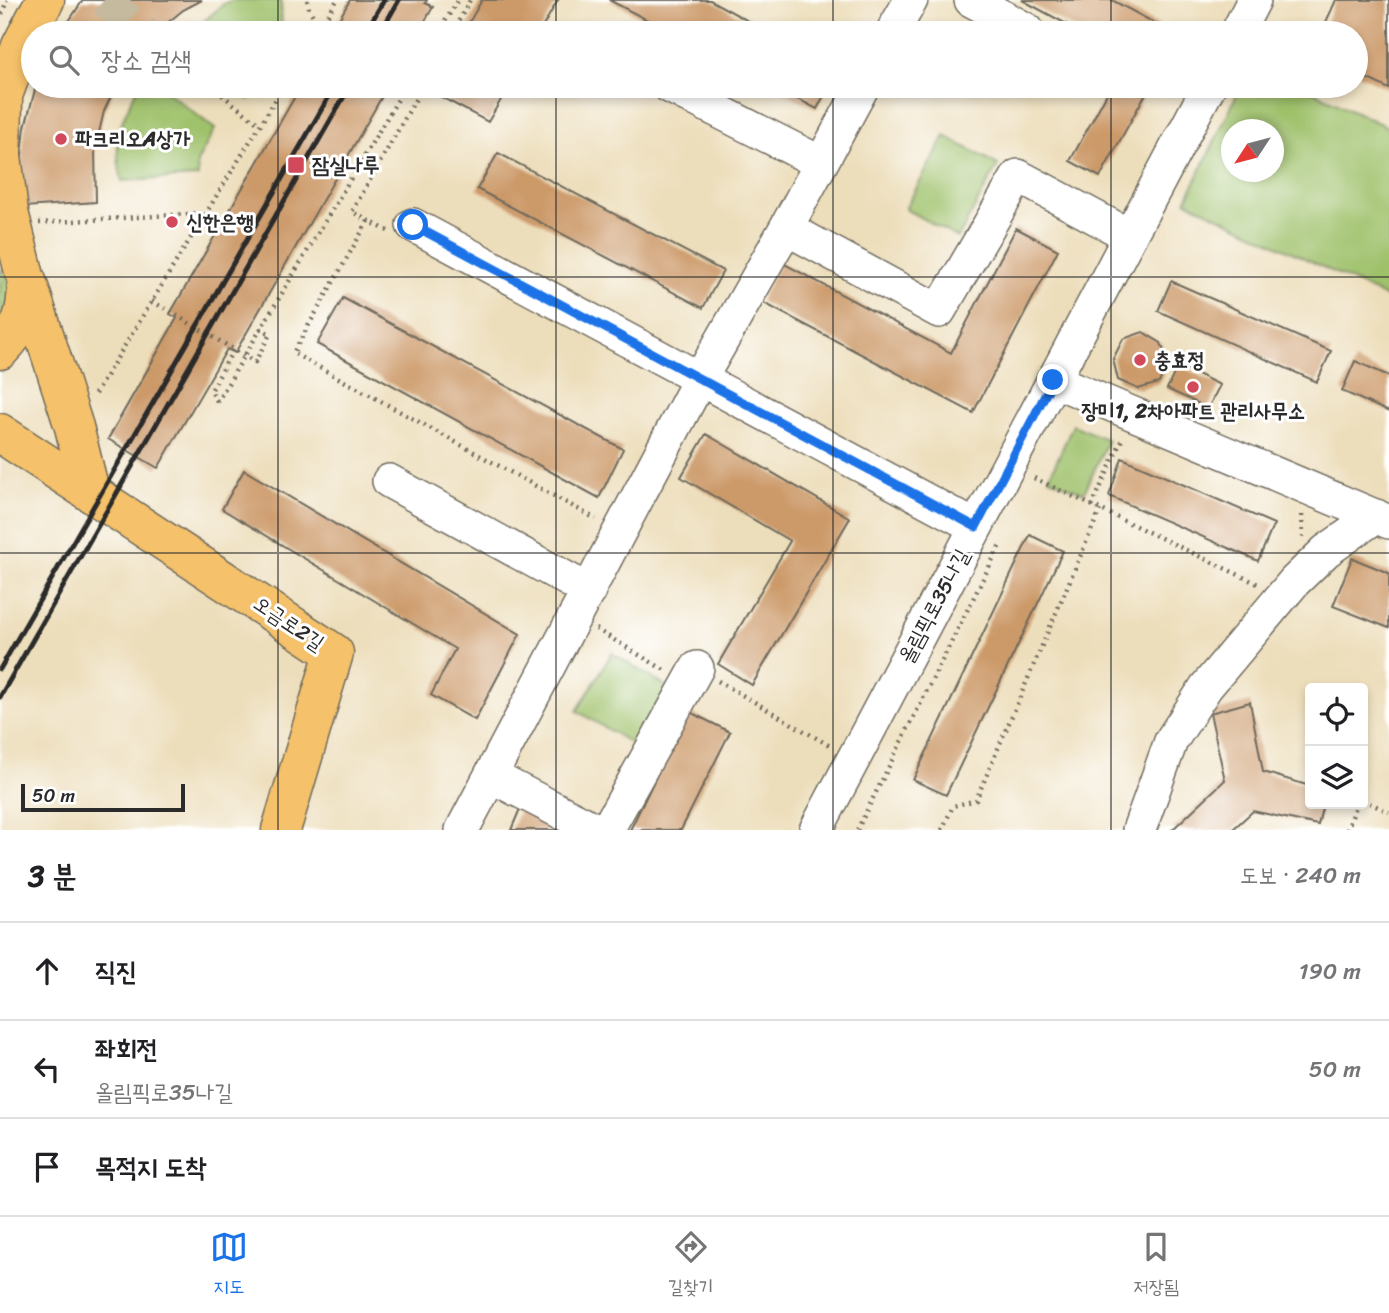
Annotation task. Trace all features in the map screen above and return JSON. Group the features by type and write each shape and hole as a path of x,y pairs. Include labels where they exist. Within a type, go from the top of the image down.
{"main road":[{"path":"34,21 45,0"},
{"path":"21,46 2,101 2,155 9,212 6,234 14,256 26,276 74,427 90,491"},
{"path":"0,350 18,332 26,307 26,276"},
{"path":"0,433 90,491"},
{"name":"오금로2길","path":"90,491 334,653 281,830"}],"street":[{"path":"899,21 911,0"},
{"path":"971,0 1010,21"},
{"path":"1243,21 1254,0"},
{"path":"693,98 821,163"},
{"path":"462,830 700,379 856,98"},
{"name":"올림픽로35나길","path":"816,830 990,533 1053,380 1203,98"},
{"path":"786,228 939,311 1018,176 1130,236"},
{"path":"413,225 990,533"},
{"path":"1053,380 1307,497 1382,519"},
{"path":"389,481 589,591"},
{"path":"1307,497 1315,547"},
{"path":"1139,830 1146,804 1171,741 1206,687 1294,582 1315,547 1382,519"},
{"path":"607,830 692,676"},
{"path":"491,776 596,830"}],"path":[{"path":"0,18 7,0"},
{"path":"307,0 316,21"},
{"path":"324,21 337,0"},
{"path":"445,21 458,0"},
{"path":"459,21 470,0"},
{"path":"226,98 260,125"},
{"path":"74,427 277,98"},
{"path":"233,350 212,391 217,402 400,98"},
{"path":"416,98 352,212 368,221 293,353 600,521"},
{"path":"6,234 206,213"},
{"path":"152,301 255,362 270,334 260,328"},
{"path":"1092,506 1124,435"},
{"path":"1028,490 1039,467"},
{"path":"1034,478 1258,584"},
{"path":"1307,497 1315,547"},
{"path":"942,830 953,807 976,800 1100,510"},
{"path":"857,830 990,533"},
{"path":"589,625 841,752"},
{"path":"1368,802 1389,812"},
{"path":"1347,830 1355,809"}],"green space":[{"path":"232,0 281,0 282,21 204,21"},
{"path":"133,98 175,98 215,129 197,162 198,177 122,181 118,142 126,111"},
{"path":"1235,98 1327,98 1389,128 1389,299 1186,201 1221,128 1221,182 1284,182 1284,119 1225,119"},
{"path":"945,136 998,165 958,238 905,209"},
{"path":"0,268 9,284 11,299 0,330"},
{"path":"1073,425 1108,440 1084,493 1049,478"},
{"path":"612,653 672,690 637,747 577,711"}],"building":[{"path":"83,0 202,0 170,21 69,21"},
{"path":"350,0 427,0 425,3 433,7 425,21 338,21"},
{"path":"482,0 558,0 546,21 470,21"},
{"path":"609,0 710,0 748,21 649,21"},
{"path":"1022,0 1112,0 1151,21 1061,21"},
{"path":"1336,0 1389,0 1389,89 1368,79 1368,21 1326,21"},
{"name":"파크리오A상가","path":"33,98 110,98 104,111 95,150 96,202 24,207 22,155 25,127"},
{"path":"294,98 381,98 235,353 227,349 158,468 108,439 177,318 170,314"},
{"path":"443,98 502,98 488,122"},
{"path":"795,98 823,98 817,109"},
{"path":"1104,98 1143,98 1100,177 1070,161"},
{"path":"498,153 723,271 703,308 477,189"},
{"path":"1016,228 1058,250 973,413 760,301 781,262 951,353"},
{"path":"1171,281 1331,351 1317,382 1158,311"},
{"path":"343,298 623,449 599,498 317,344"},
{"name":"충효정","path":"1143,332 1161,343 1168,362 1159,383 1138,389 1118,380 1113,359 1123,339"},
{"path":"1355,361 1389,376 1389,412 1342,391"},
{"name":"장미1, 2차아파트 관리사무소","path":"1178,365 1220,385 1208,408 1167,389"},
{"path":"706,434 850,518 752,685 718,664 790,541 681,477"},
{"path":"1122,458 1274,524 1258,561 1109,496"},
{"path":"244,470 520,634 475,720 431,695 455,649 222,509"},
{"path":"1030,535 1063,551 946,795 913,780"},
{"path":"1352,558 1389,573 1389,628 1333,606"},
{"path":"1250,702 1263,772 1305,785 1305,809 1322,809 1318,825 1253,811 1232,830 1172,830 1225,780 1210,713"},
{"path":"688,711 730,732 681,830 630,830"},
{"path":"522,804 570,830 511,830"}],"tunnel":[{"path":"104,0 130,21"}],"railway":[{"path":"372,21 384,0"},
{"path":"387,21 399,0"},
{"path":"0,669 328,98"},
{"path":"0,697 343,98"}],"place":[{"name":"파크리오A상가","path":"61,139"},
{"name":"잠실나루","path":"296,165"},
{"name":"신한은행","path":"172,222"},
{"name":"충효정","path":"1140,360"},
{"name":"장미1, 2차아파트 관리사무소","path":"1193,387"}],"route":[{"path":"413,225 976,527 1053,380"}]}
